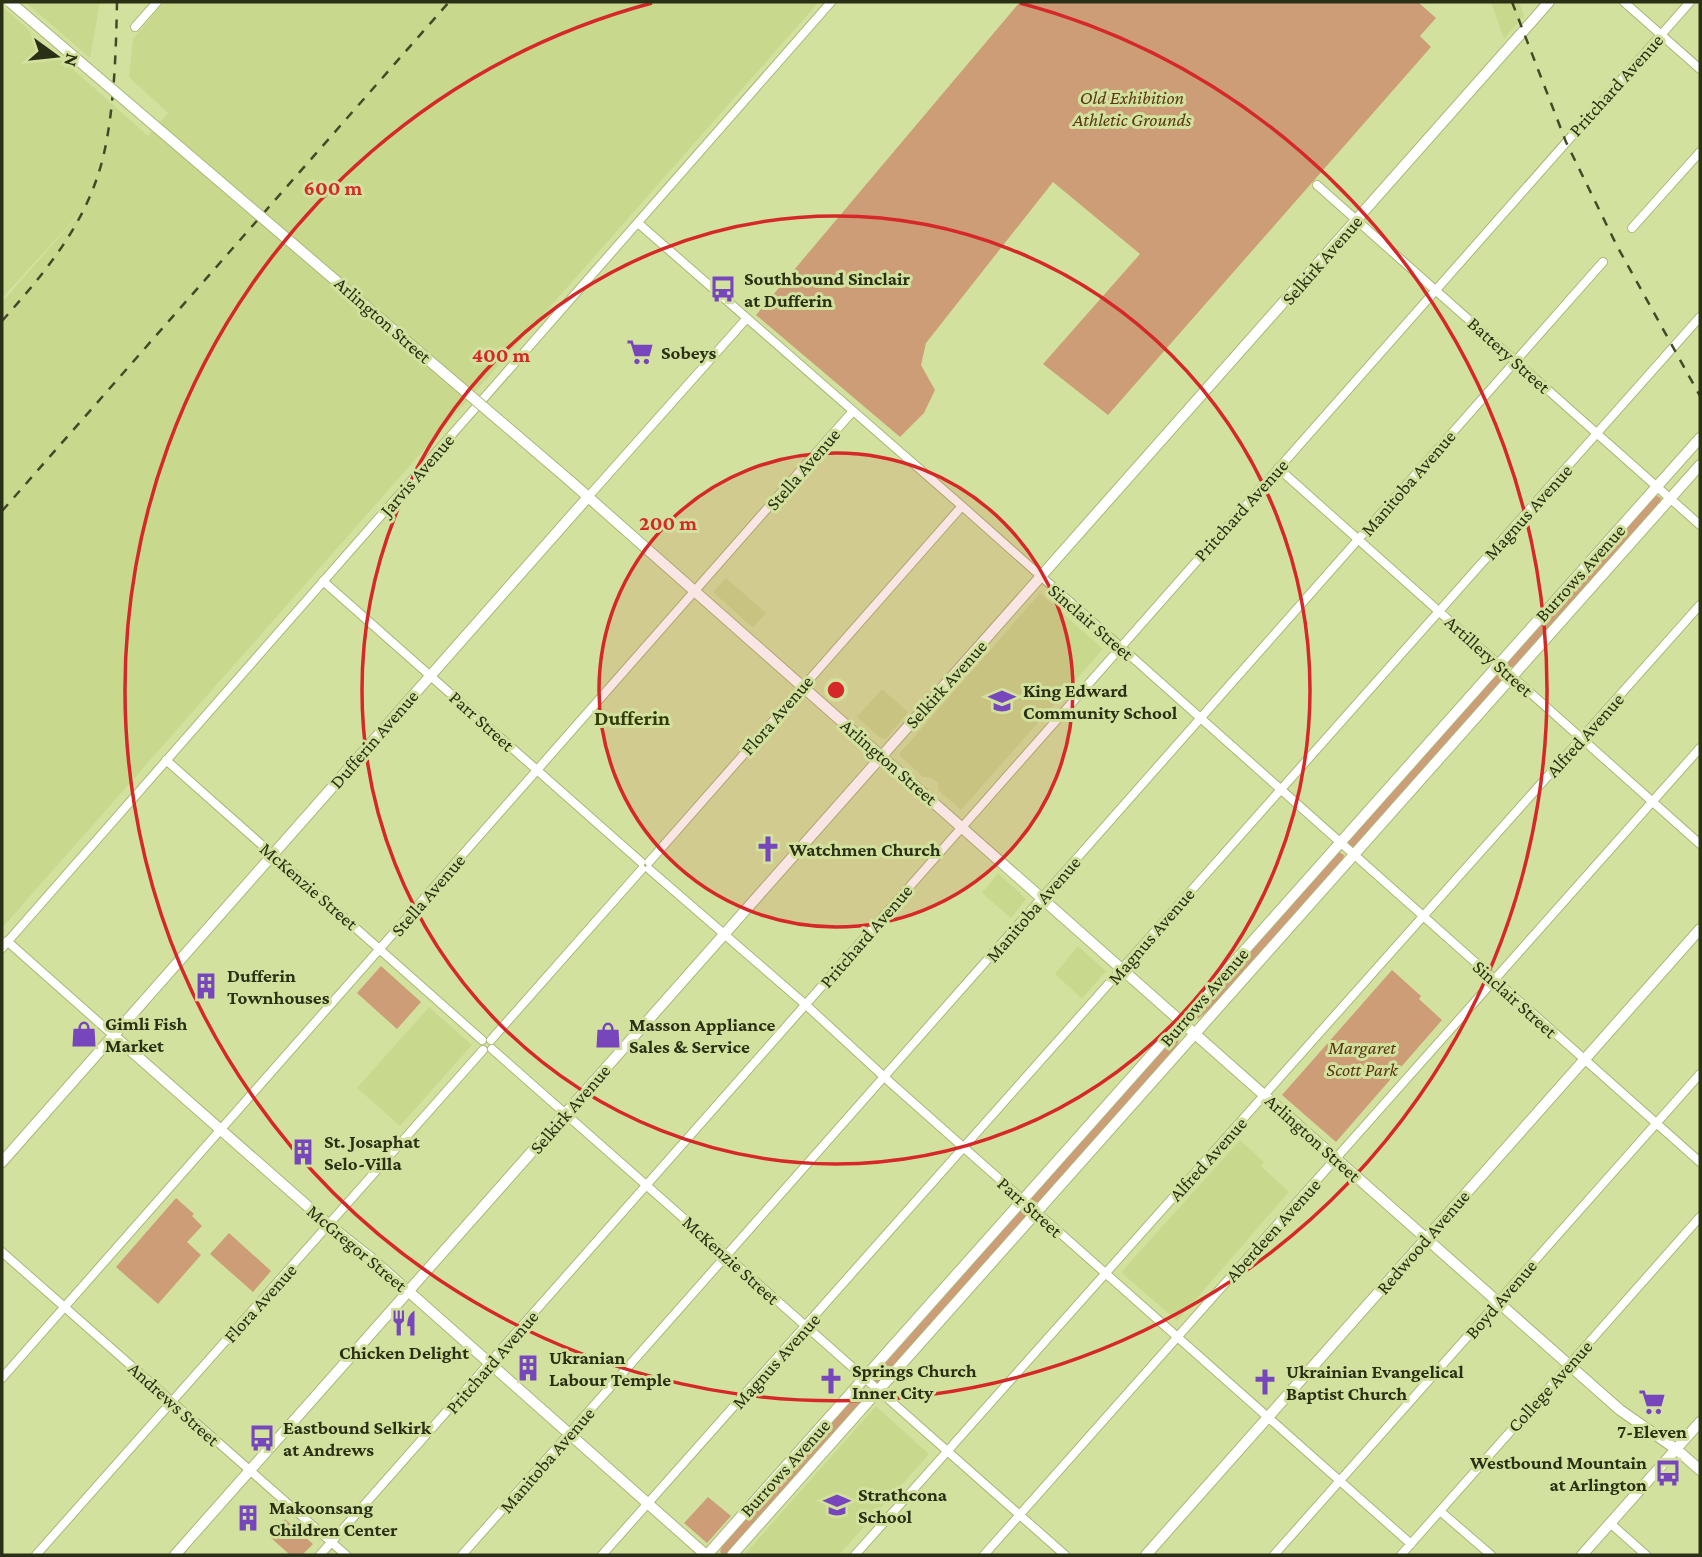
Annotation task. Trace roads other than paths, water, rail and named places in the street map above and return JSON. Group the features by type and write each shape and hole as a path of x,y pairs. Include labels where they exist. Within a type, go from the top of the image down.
{"main road":[{"name":"Arlington Street","path":"10,2 569,480 1569,1366 1620,1410 1676,1449 1700,1470"},
{"name":"Selkirk Avenue","path":"175,1555 1549,2"},
{"name":"Burrows Avenue","path":"707,1555 1700,438"},
{"name":"Burrows Avenue","path":"732,1555 1700,465"},
{"name":"Dufferin Avenue","path":"2,1162 588,497"},
{"name":"Redwood Avenue","path":"1146,1555 1700,929"},
{"name":"McGregor Street","path":"113,1035 707,1555"},
{"path":"1582,1555 1700,1422"}],"street":[{"path":"135,27 155,2"},
{"name":"Jarvis Avenue","path":"5,945 831,2"},
{"path":"1624,2 1700,69"},
{"name":"Pritchard Avenue","path":"320,1555 1690,2"},
{"path":"1632,228 1700,152"},
{"name":"Battery Street","path":"1317,185 1700,525"},
{"name":"Sinclair Street","path":"638,223 962,506 1700,1162"},
{"name":"Manitoba Avenue","path":"463,1555 1603,262"},
{"name":"Magnus Avenue","path":"602,1555 1700,317"},
{"name":"Dufferin Avenue","path":"588,497 747,318"},
{"name":"Stella Avenue","path":"2,1378 853,411"},
{"name":"Artillery Street","path":"1278,468 1700,844"},
{"name":"Flora Avenue","path":"36,1555 962,506"},
{"name":"Parr Street","path":"323,581 806,1004 884,1077 1411,1544"},
{"name":"Alfred Avenue","path":"855,1555 1700,605"},
{"name":"Aberdeen Avenue","path":"984,1555 1700,748"},
{"name":"McKenzie Street","path":"166,760 1065,1555"},
{"name":"McGregor Street","path":"5,945 113,1035"},
{"name":"Boyd Avenue","path":"1274,1555 1700,1074"},
{"name":"College Avenue","path":"1401,1555 1700,1217"},
{"name":"Andrews Street","path":"2,1252 346,1555"},
{"path":"1440,1510 1491,1555"},
{"path":"1610,1523 1646,1555"}],"railway":[{"path":"2,321 44,272 69,237 97,178 111,115 117,2"},
{"path":"2,511 449,2"},
{"path":"1512,2 1566,142 1617,246 1700,396"}],"place":[{"name":"Southbound Sinclair at Dufferin","path":"723,289"},
{"name":"Sobeys","path":"640,352"},
{"name":"King Edward Community School","path":"1002,701"},
{"name":"Watchmen Church","path":"768,849"},
{"name":"Dufferin Townhouses","path":"206,986"},
{"name":"Gimli Fish Market","path":"84,1034"},
{"name":"Masson Appliance Sales & Service","path":"608,1035"},
{"name":"St. Josaphat Selo-Villa","path":"303,1152"},
{"name":"Chicken Delight","path":"404,1323"},
{"name":"Ukranian Labour Temple","path":"528,1368"},
{"name":"Springs Church Inner City","path":"831,1381"},
{"name":"Ukrainian Evangelical Baptist Church","path":"1265,1382"},
{"name":"7-Eleven","path":"1652,1402"},
{"name":"Eastbound Selkirk at Andrews","path":"262,1438"},
{"name":"Westbound Mountain at Arlington","path":"1668,1473"},
{"name":"Strathcona School","path":"837,1505"},
{"name":"Makoonsang Children Center","path":"248,1518"}],"district":[{"name":"Dufferin","path":"632,718"}],"park label":[{"name":"Old Exhibition Athletic Grounds","path":"1132,108"},
{"name":"Margaret Scott Park","path":"1362,1058"}]}
